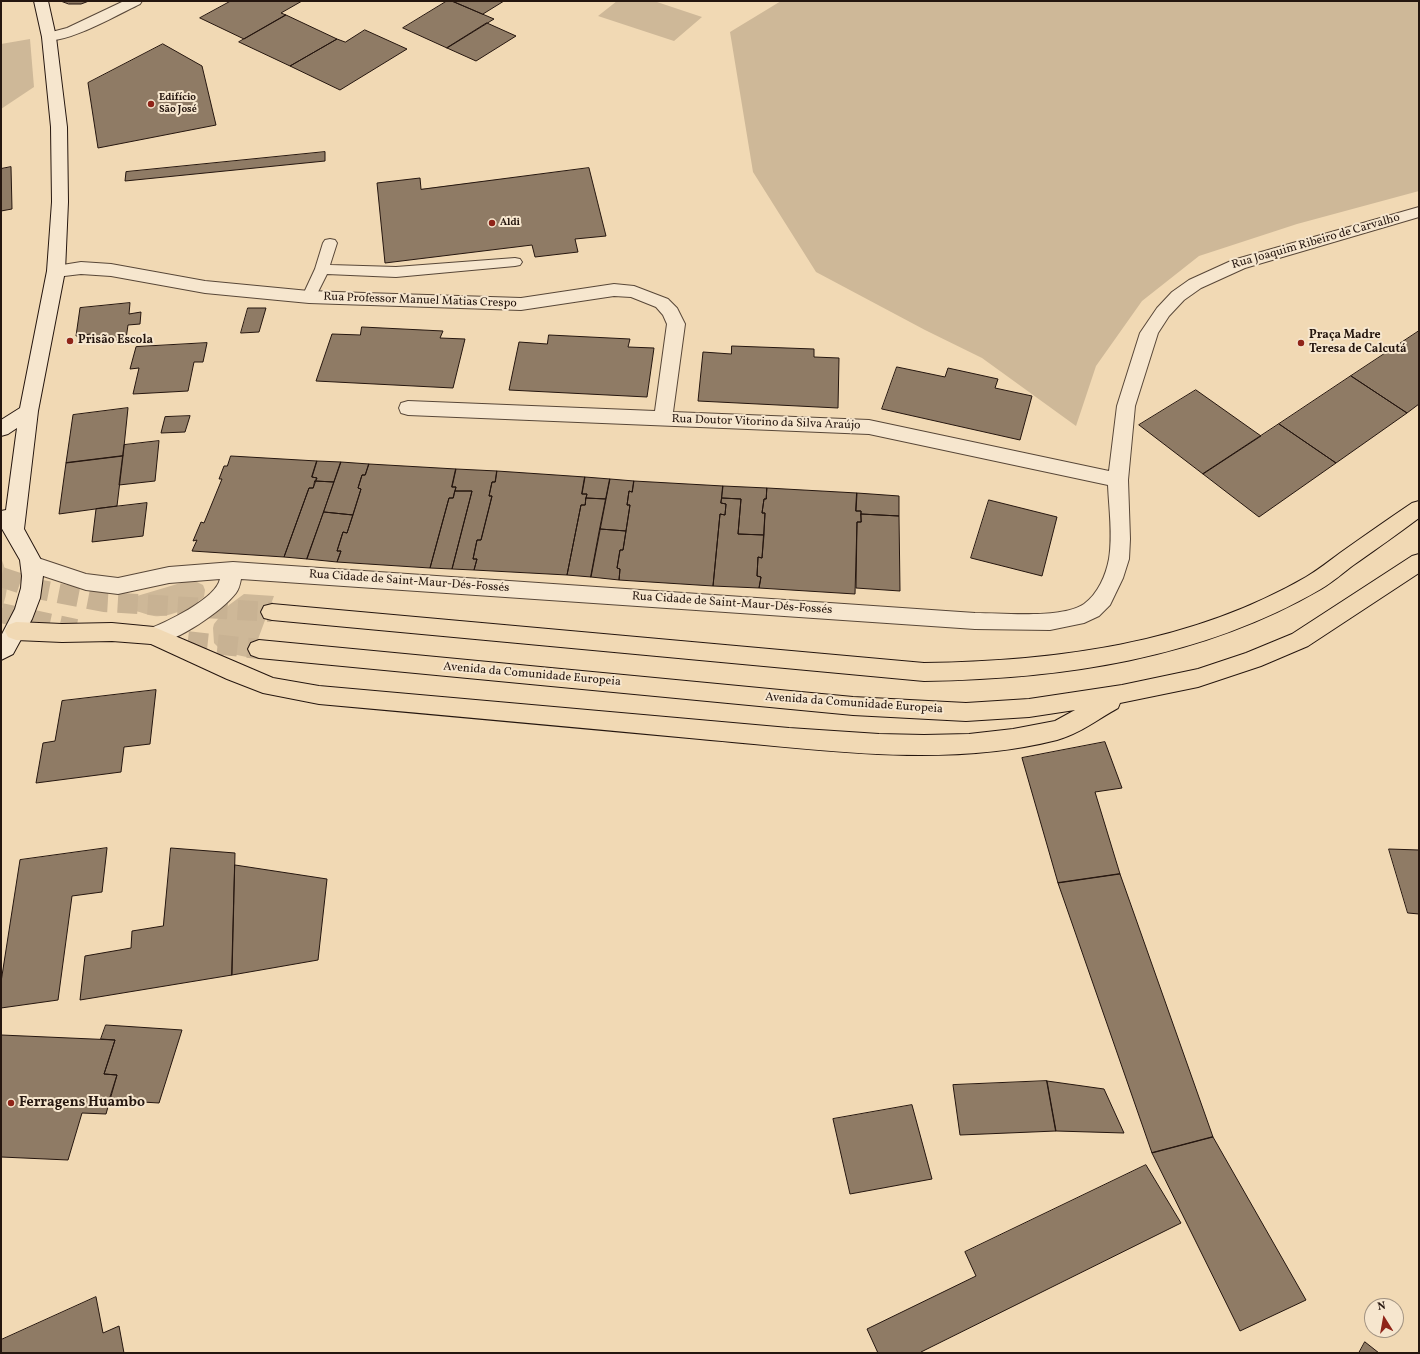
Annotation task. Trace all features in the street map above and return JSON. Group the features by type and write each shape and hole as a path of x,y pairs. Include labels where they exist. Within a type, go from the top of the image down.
{"main road":[{"path":"272,612 924,672 977,673 1073,664 1141,650 1218,627 1268,607 1312,585 1419,508"},
{"name":"Avenida da Comunidade Europeia","path":"259,649 853,706 966,712 1029,708 1122,694 1198,678 1253,660 1300,640 1419,562"},
{"path":"6,647 62,633 112,632 154,636 235,673 271,686 319,695 791,738 892,744 946,745 994,742 1060,729 1122,694"}],"street":[{"path":"14,529 29,411 56,271 60,202 59,127 49,37 41,1"},
{"path":"49,37 72,31 135,1"},
{"name":"Rua Joaquim Ribeiro de Carvalho","path":"1118,480 1126,406 1141,358 1149,334 1163,312 1178,296 1195,284 1239,264 1419,212"},
{"name":"Rua Professor Manuel Matias Crespo","path":"56,271 81,268 111,270 205,287 309,297 521,304 614,290 634,292 662,303 671,312 676,324 663,419"},
{"name":"Rua Doutor Vitorino da Silva Araújo","path":"408,408 869,427 1118,480"},
{"path":"1,429 29,411"},
{"name":"Rua Cidade de Saint-Maur-Dés-Fossés","path":"32,564 86,582 118,586 169,575 234,570 975,621 1050,622 1076,617 1091,610 1103,599 1113,578 1119,559 1120,540 1118,480"},
{"path":"1,512 14,529 32,564 31,594 24,614 6,647"},
{"path":"154,636 174,628 194,617 214,602 229,587 234,570"}],"lane":[{"path":"309,297 322,269 330,243"},
{"path":"322,269 396,272 515,262"}],"shaded area":[{"path":"617,1 654,1 702,17 674,41 598,16"},
{"path":"781,1 1419,1 1419,191 1297,224 1199,256 1142,301 1096,366 1076,426 982,358 925,330 816,272 753,172 730,32"},
{"path":"30,39 34,87 1,109 1,44"},
{"path":"1,558 6,571 7,590 1,610"},
{"path":"195,581 203,585 205,590 204,597 187,608 174,614 160,616 151,616 135,611 137,596 184,582"},
{"path":"244,594 274,596 251,658 228,653 221,650 214,643 214,624 229,605"}],"building":[{"path":"61,1 89,1 81,4 69,4"},
{"path":"231,1 302,1 281,13 286,15 244,39 200,18"},
{"path":"447,1 452,1 494,19 447,48 403,28"},
{"path":"452,1 504,1 483,14"},
{"path":"286,15 337,39 290,66 239,42"},
{"path":"487,23 516,36 476,61 447,48"},
{"path":"365,30 407,49 340,90 290,66 337,39 345,42"},
{"name":"Edifício São José","path":"163,44 202,66 216,125 98,148 88,83"},
{"path":"325,152 325,161 125,181 126,172"},
{"path":"11,167 12,209 1,211 1,169"},
{"name":"Aldi","path":"589,168 606,236 575,239 578,252 535,257 532,245 385,263 377,183 420,178 421,189"},
{"path":"130,303 129,314 141,312 140,324 128,325 126,339 90,343 91,334 76,336 80,308"},
{"path":"248,308 266,308 259,332 241,333"},
{"path":"362,327 443,331 440,338 465,339 453,388 316,381 332,334 360,335"},
{"path":"1419,331 1419,404 1407,413 1351,376"},
{"path":"549,335 630,339 628,347 654,348 647,397 509,390 519,342 547,344"},
{"path":"207,343 203,362 194,362 188,391 133,394 139,368 130,369 136,347"},
{"path":"732,346 814,349 814,357 839,358 838,408 698,401 703,352 731,354"},
{"path":"897,367 945,377 948,368 998,379 995,388 1032,396 1020,440 882,409"},
{"path":"1351,376 1407,413 1336,463 1279,424"},
{"path":"1196,390 1261,436 1203,474 1139,425"},
{"path":"128,408 123,456 66,463 73,415"},
{"path":"190,416 185,432 161,433 165,417"},
{"path":"1279,424 1336,463 1259,517 1203,474"},
{"path":"159,441 155,481 119,485 124,445"},
{"path":"123,456 117,506 59,514 66,463"},
{"path":"231,456 317,461 312,477 317,478 313,488 309,488 284,557 192,551 197,540 193,541 201,522 204,523 222,479 219,479 224,466 227,466"},
{"path":"317,461 341,462 334,482 315,481 317,478 312,477"},
{"path":"341,462 369,464 365,475 362,475 358,488 361,489 353,515 324,512"},
{"path":"369,464 456,469 452,487 456,487 453,498 449,498 430,568 337,562 341,551 337,551 343,532 347,533 361,489 358,488 362,475 365,475"},
{"path":"456,469 497,471 495,482 492,482 489,496 492,496 481,540 477,540 473,559 477,559 474,570 452,569 472,491 455,491 456,487 452,487"},
{"path":"497,471 585,477 582,494 587,494 585,505 581,505 567,575 474,570 477,559 473,559 477,540 481,540 492,496 489,496 492,482 495,482"},
{"path":"585,477 610,479 606,499 586,498 587,494 582,494"},
{"path":"610,479 634,481 632,492 629,491 627,505 630,505 626,531 600,529"},
{"path":"315,481 334,482 307,559 284,557 309,488 313,488"},
{"path":"634,481 723,486 721,503 726,504 725,515 720,514 713,586 619,580 620,569 617,568 620,550 623,550 630,505 627,505 629,491 632,492"},
{"path":"723,486 767,488 762,513 765,513 764,535 738,534 741,499 722,498"},
{"path":"767,488 857,493 856,511 861,511 861,522 857,522 855,594 759,588 761,577 757,576 758,557 762,558 765,513 762,513"},
{"path":"455,491 472,491 452,569 430,568 449,498 453,498"},
{"path":"857,493 899,496 899,516 861,514 861,511 856,511"},
{"path":"586,498 606,499 591,577 567,575 581,505 585,505"},
{"path":"722,498 741,499 738,534 764,535 762,558 758,557 757,576 761,577 759,588 713,586 720,514 725,515 726,504 721,503"},
{"path":"989,500 1057,517 1042,576 971,558"},
{"path":"147,503 143,536 92,542 96,509"},
{"path":"324,512 353,515 347,533 343,532 337,551 341,551 337,562 307,559"},
{"path":"861,514 899,516 900,591 856,588 857,522 861,522"},
{"path":"600,529 626,531 623,550 620,550 617,568 620,569 619,580 591,577"},
{"path":"156,690 150,744 124,747 121,772 36,783 43,743 55,741 62,701"},
{"path":"1105,742 1122,788 1095,792 1120,874 1058,883 1022,758"},
{"path":"107,848 102,892 72,896 58,1000 1,1008 1,982 20,860"},
{"path":"171,848 235,853 232,975 80,1000 85,956 131,948 132,931 163,926"},
{"path":"1389,849 1419,850 1419,914 1408,913"},
{"path":"235,865 327,879 318,960 232,975"},
{"path":"1120,874 1213,1137 1152,1153 1058,883"},
{"path":"106,1025 182,1030 159,1103 109,1100 117,1075 104,1074 115,1040 101,1039"},
{"path":"1,1035 115,1040 104,1074 117,1075 106,1114 82,1113 68,1160 1,1157"},
{"path":"1047,1081 1056,1131 960,1135 953,1085"},
{"path":"1047,1081 1104,1089 1124,1133 1056,1131"},
{"path":"912,1105 932,1179 850,1194 833,1119"},
{"path":"1213,1137 1306,1300 1240,1331 1152,1153"},
{"path":"1146,1165 1181,1223 921,1352 922,1353 878,1353 867,1329 976,1276 965,1252"},
{"path":"96,1297 103,1333 119,1326 124,1353 1,1353 1,1340"},
{"path":"1365,1342 1379,1353 1359,1353"}],"tunnel":[{"path":"1,577 37,589 104,602 272,612"},
{"path":"1,613 76,629"},
{"path":"158,638 259,649"}],"place":[{"name":"Edifício São José","path":"151,104"},
{"name":"Aldi","path":"492,223"},
{"name":"Prisão Escola","path":"70,341"},
{"name":"Praça Madre Teresa de Calcutá","path":"1301,343"},
{"name":"Ferragens Huambo","path":"11,1103"}]}
